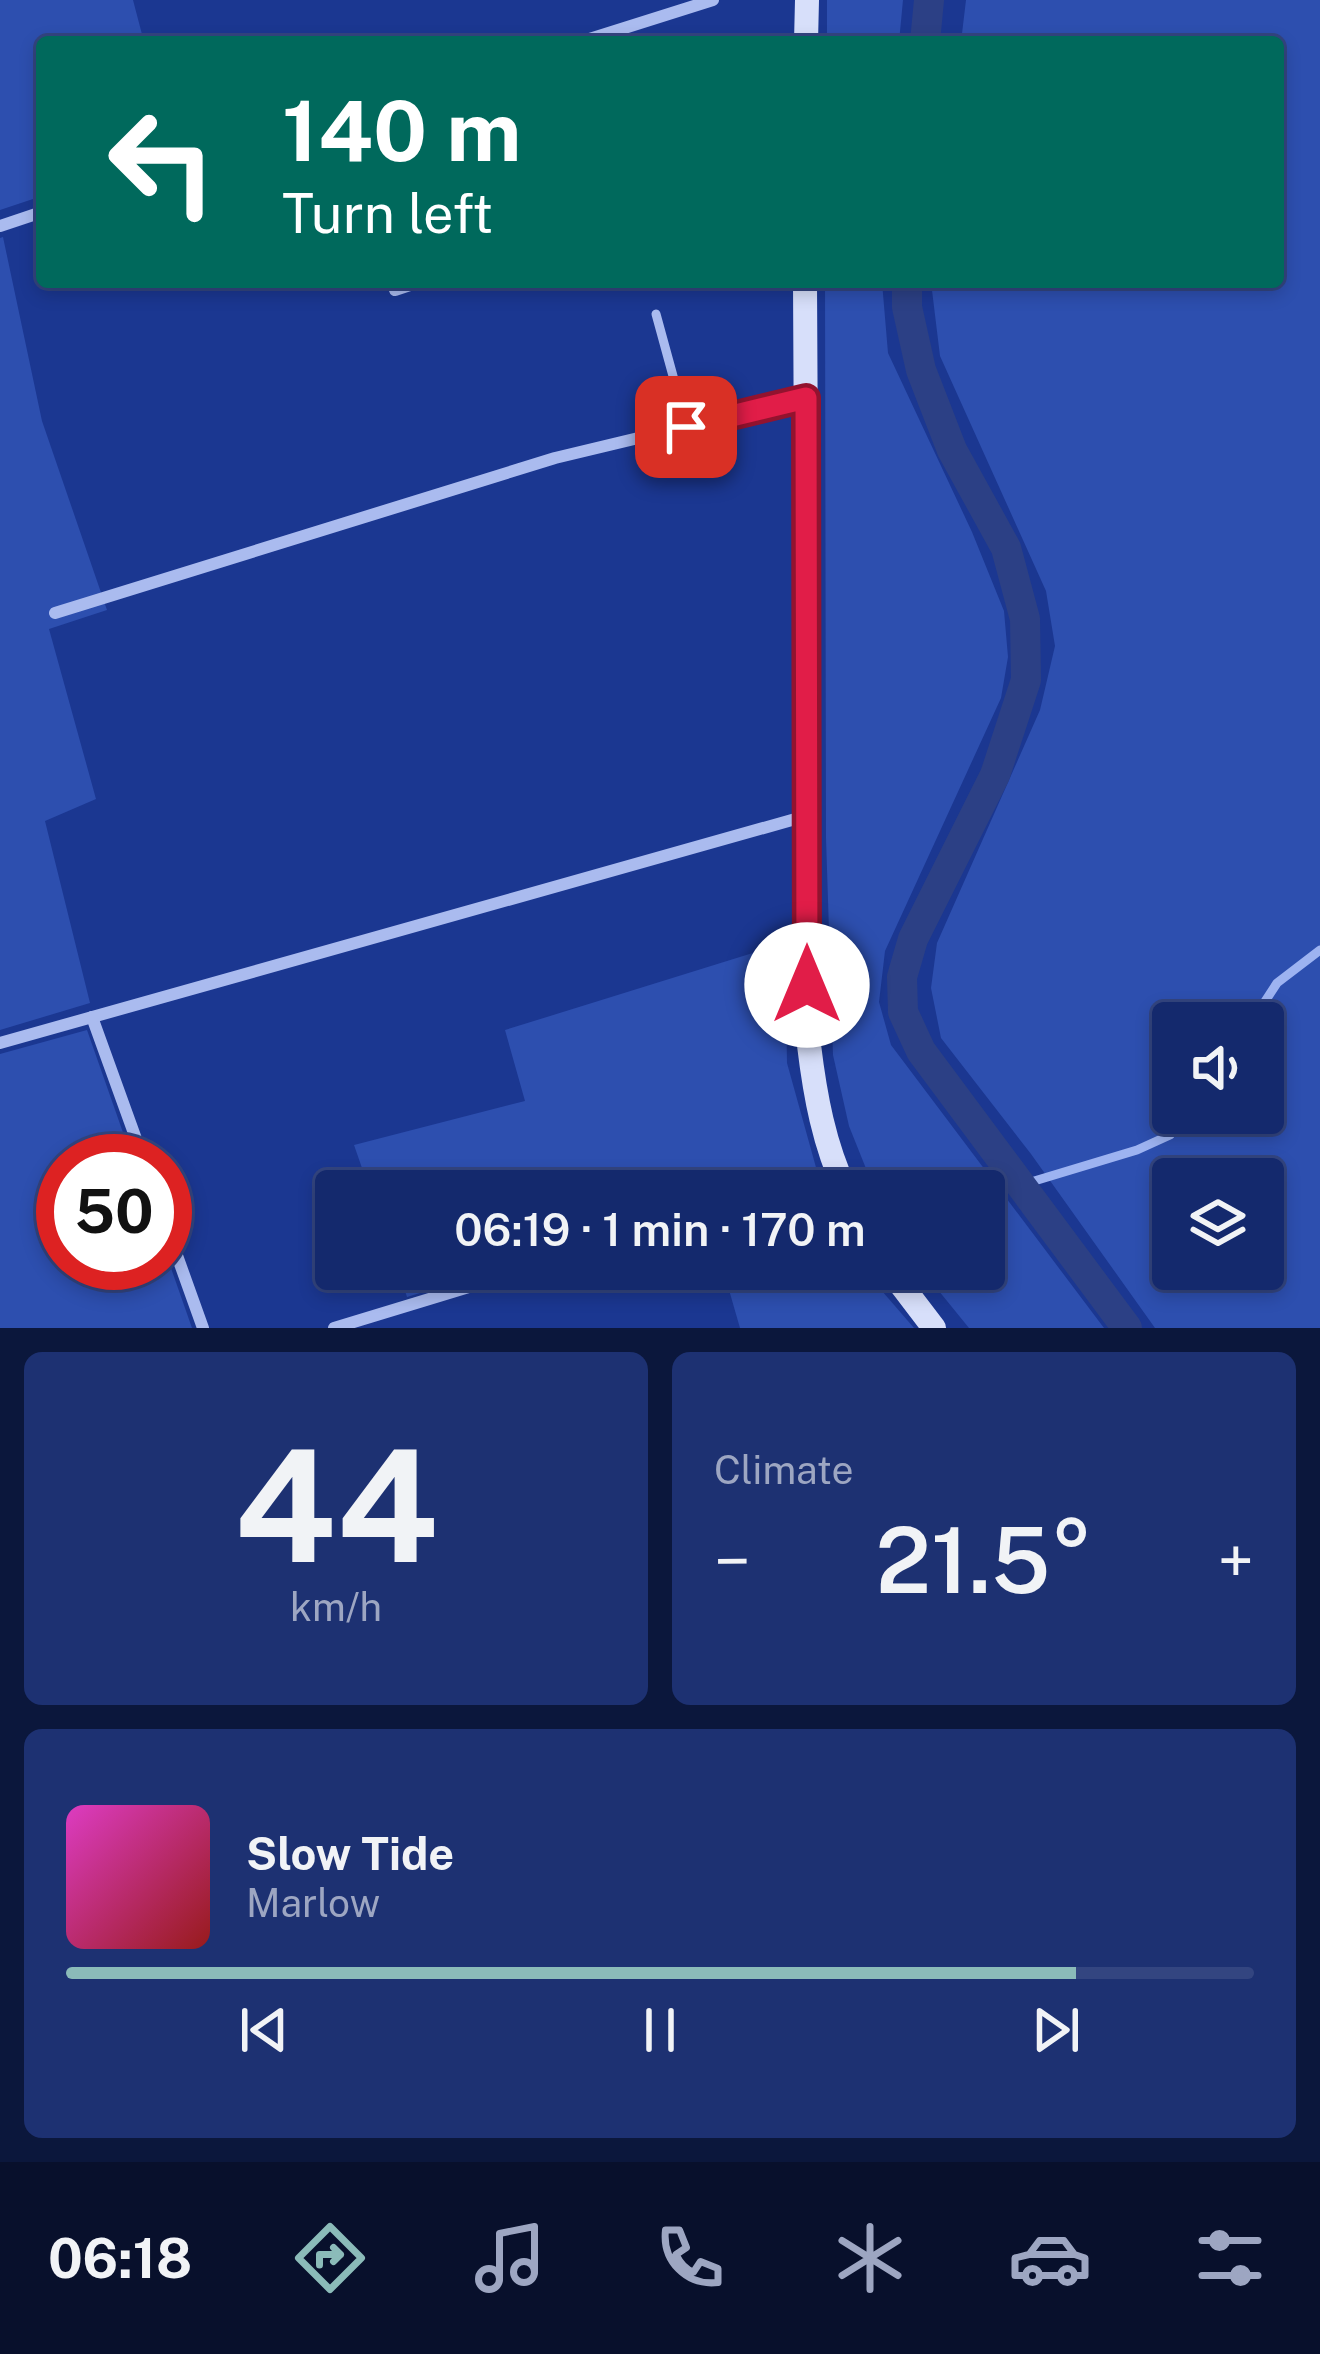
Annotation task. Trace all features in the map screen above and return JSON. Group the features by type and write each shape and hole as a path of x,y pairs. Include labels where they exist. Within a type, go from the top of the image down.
{"main road":[{"path":"806,36 807,0"},
{"path":"806,288 809,1045 816,1102 838,1170"},
{"path":"905,1290 934,1328"}],"street":[{"path":"599,36 713,0"},
{"path":"0,226 36,214"},
{"path":"55,613 555,458 806,398"},
{"path":"0,1043 806,815"},
{"path":"92,1017 133,1134"},
{"path":"189,1290 203,1328"},
{"path":"334,1328 459,1290"}],"lane":[{"path":"656,314 686,427"}],"shaded area":[{"path":"0,0 133,0 142,36 36,36 36,198 0,210"},
{"path":"827,0 903,0 900,36 827,36"},
{"path":"966,0 1320,0 1320,1328 1155,1328 941,1038 931,988 937,943 1040,710 1055,646 1046,591 940,356 932,288 1284,288 1284,36 962,36"},
{"path":"0,238 42,421 107,610 49,629 96,799 45,821 90,1003 0,1030"},
{"path":"825,288 883,288 888,353 1004,611 1008,657 1001,698 885,951 879,1002 891,1045 985,1170 867,1170 849,1126 833,1055 826,838"},
{"path":"785,943 787,1063 817,1170 363,1170 354,1145 525,1101 505,1030"},
{"path":"87,1030 124,1134 36,1134 36,1290 179,1290 192,1328 0,1328 0,1054"},
{"path":"1005,1196 1104,1328 969,1328 938,1290 1005,1290"},
{"path":"729,1290 881,1290 914,1328 740,1328"}],"waterway":[{"path":"926,36 929,0"},
{"path":"907,288 921,370 952,450 1006,548 1025,619 1026,680 995,775 913,939 902,977 903,1012 921,1051 1127,1328"},
{"path":"1265,1002 1277,983 1320,950"},
{"path":"1021,1185 1137,1150 1171,1134"}],"route":[{"path":"686,427 806,398 807,985"}]}
